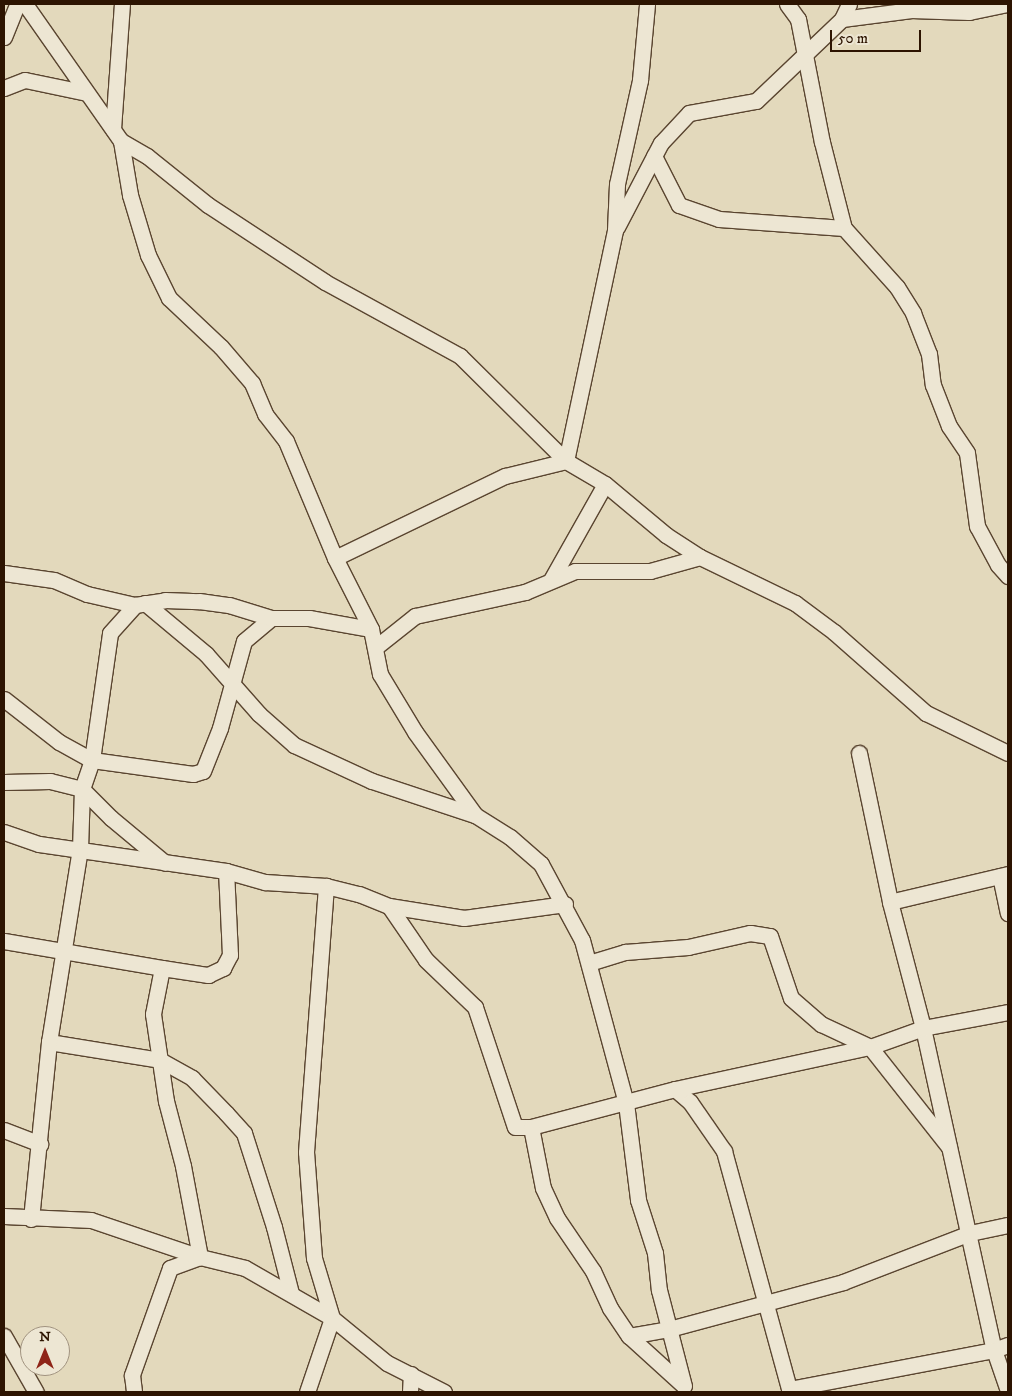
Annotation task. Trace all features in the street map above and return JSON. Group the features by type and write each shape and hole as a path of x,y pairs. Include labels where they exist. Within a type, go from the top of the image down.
{"street":[{"path":"4,37 17,4"},
{"path":"25,4 117,135 147,156 208,205 325,282 460,356 566,461 605,484 666,535 700,557 795,603 834,632 926,714 1008,753"},
{"path":"122,4 117,135 130,195 145,246 169,298 221,347 252,383 265,414 286,441 335,558 371,629 380,674 415,732 475,815"},
{"path":"566,461 615,230 617,184 640,80 647,4"},
{"path":"787,4 798,19 844,228 897,288 913,313 929,354 933,385 949,426 967,453 977,526 998,565 1008,576"},
{"path":"615,230 661,143 689,114 756,100 842,19 849,4"},
{"path":"842,19 911,10 969,12 1006,4"},
{"path":"4,88 25,80 87,93"},
{"path":"654,156 679,206 719,219 844,228"},
{"path":"335,558 505,476 566,461"},
{"path":"550,580 605,484"},
{"path":"376,647 415,616 525,592 575,571 650,571 700,557"},
{"path":"4,573 54,580 87,594 140,604 165,600 199,601 229,605 271,618 309,618 371,629"},
{"path":"140,604 206,654 233,686 294,745 372,781 475,815 510,837 541,864 565,904 589,963 626,1102 638,1200 655,1253 669,1329 685,1389"},
{"path":"31,1219 49,1042 62,951 80,849 82,789 92,760 110,633 140,604"},
{"path":"4,699 59,742 92,760 194,774 203,771 233,686 244,641 271,618"},
{"path":"858,753 890,902 924,1028 970,1233 1001,1348 1008,1392"},
{"path":"4,782 50,781 82,789 111,818 166,864"},
{"path":"4,832 40,844 166,864 226,871 265,882 326,886 359,894 389,906 464,918 565,904"},
{"path":"4,941 208,975 223,968 230,955 226,871"},
{"path":"890,902 1004,875 1008,913"},
{"path":"308,1392 332,1318 314,1258 306,1152 326,886"},
{"path":"389,906 426,960 475,1007 515,1127 531,1127 675,1089 870,1047 924,1028 1008,1012"},
{"path":"589,963 625,952 688,947 750,933 770,936 791,998 821,1024 870,1047 952,1151"},
{"path":"162,968 153,1014 166,1101 183,1166 200,1257"},
{"path":"49,1042 160,1060 192,1078 244,1133 274,1227 291,1292"},
{"path":"675,1089 690,1102 724,1151 768,1303 790,1391 1001,1348"},
{"path":"531,1127 543,1188 557,1218 593,1272 610,1308 629,1336 685,1389"},
{"path":"4,1130 40,1144"},
{"path":"4,1216 31,1219 91,1220 200,1257 245,1268 291,1292 332,1318 387,1363 412,1374 444,1392"},
{"path":"629,1336 669,1329 843,1282 970,1233 1008,1225"},
{"path":"134,1392 132,1375 170,1268 200,1257"},
{"path":"4,1336 36,1392"},
{"path":"410,1392 412,1374"}]}
